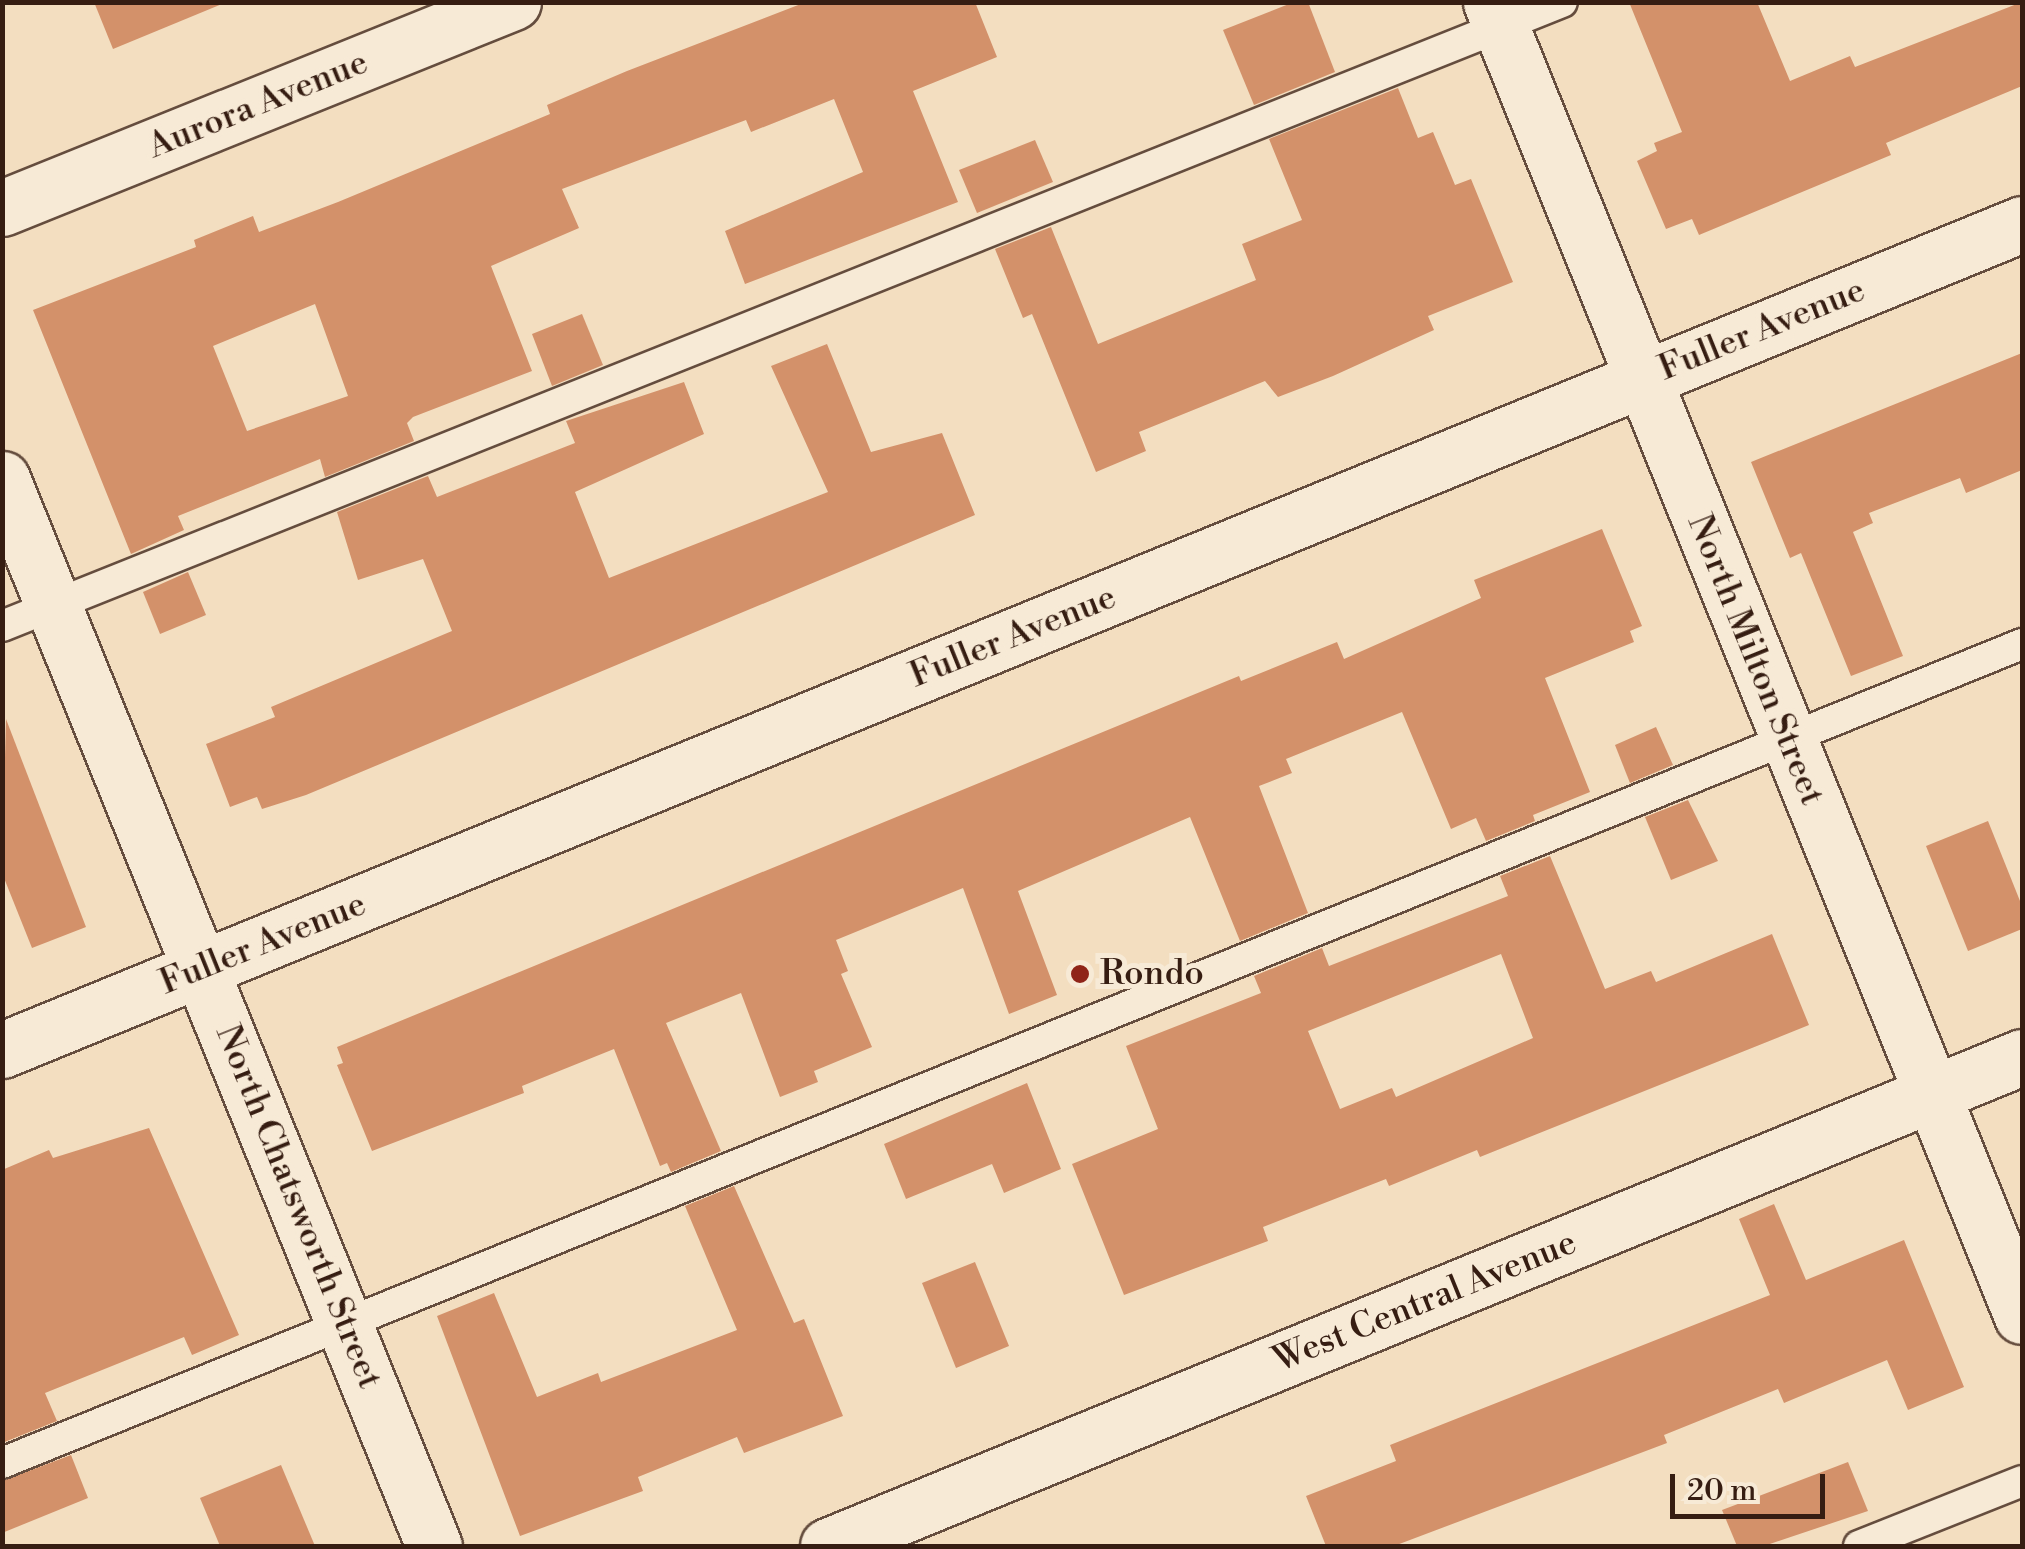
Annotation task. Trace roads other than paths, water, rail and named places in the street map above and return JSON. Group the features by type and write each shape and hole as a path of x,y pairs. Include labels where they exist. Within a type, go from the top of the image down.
{"street":[{"name":"Aurora Avenue","path":"2,208 514,2"},
{"name":"North Milton Street","path":"1496,13 2022,1316"},
{"name":"Fuller Avenue","path":"2,1050 2022,224"},
{"name":"North Chatsworth Street","path":"2,478 58,606 434,1546"},
{"name":"West Central Avenue","path":"828,1546 2022,1057"}],"lane":[{"path":"2,626 1496,13 1562,2"},
{"path":"2,1463 2022,644"},
{"path":"1859,1546 2022,1480"}],"place":[{"name":"Rondo","path":"1080,974"}]}
